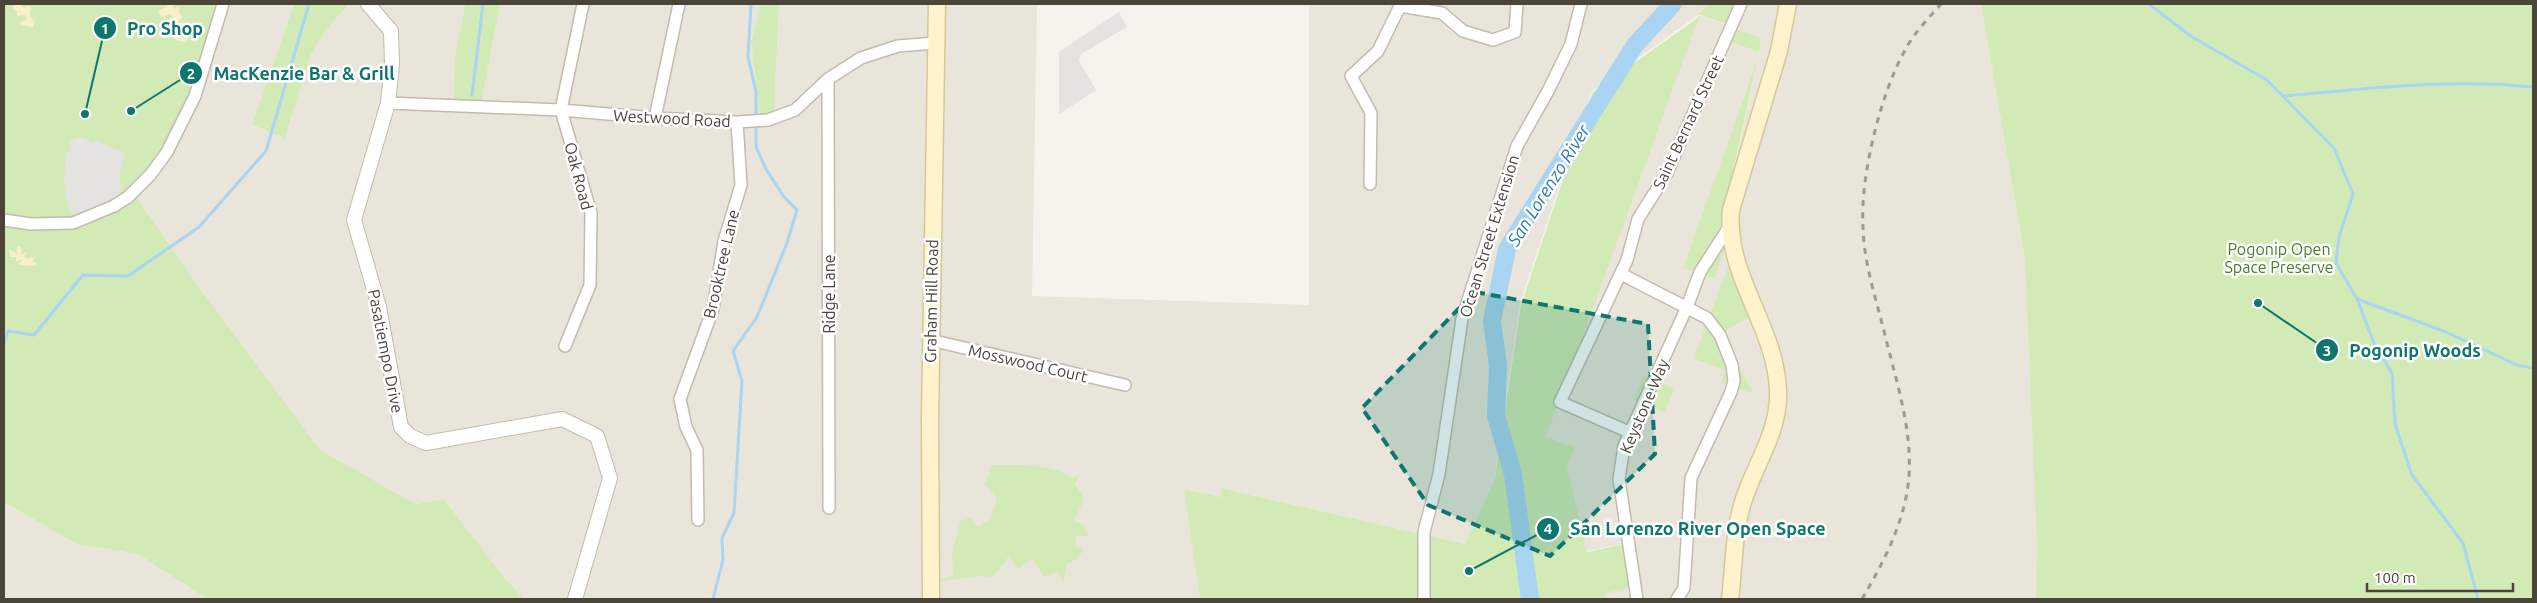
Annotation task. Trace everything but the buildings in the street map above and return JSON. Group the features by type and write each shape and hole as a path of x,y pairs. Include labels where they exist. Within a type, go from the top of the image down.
{"main road":[{"name":"Graham Hill Road","path":"931,599 930,340 936,4"},
{"path":"1730,599 1741,509 1774,426 1778,392 1772,354 1738,271 1729,227 1737,186 1779,51 1788,4"}],"street":[{"path":"4,220 31,224 74,223 114,206 128,197 151,174 167,152 195,96 223,4"},
{"name":"Pasatiempo Drive","path":"368,4 391,31 392,65 388,103 354,220 379,307 401,427 410,436 426,443 562,419 597,436 610,478 575,599"},
{"name":"Oak Road","path":"565,346 590,285 591,213 561,110 584,4"},
{"path":"655,118 679,4"},
{"path":"1370,184 1371,113 1351,76 1378,51 1400,6 1442,13 1463,31 1493,40 1515,32 1517,4"},
{"name":"Ocean Street Extension","path":"1424,599 1424,532 1439,474 1462,319 1517,146 1548,91 1571,44 1581,4"},
{"name":"Saint Bernard Street","path":"1629,432 1560,402 1621,274 1632,245 1638,219 1667,173 1741,4"},
{"name":"Westwood Road","path":"388,103 561,110 655,118 742,122 768,120 795,110 828,80 861,58 898,46 935,43"},
{"name":"Ridge Lane","path":"828,80 829,508"},
{"name":"Brooktree Lane","path":"698,520 697,450 686,427 680,399 713,309 724,241 741,185 742,122"},
{"name":"Keystone Way","path":"1637,599 1619,479 1621,458 1629,432 1687,307 1700,272 1729,227"},
{"path":"1621,274 1707,318 1720,335 1732,365 1734,382 1691,478 1684,588 1677,599"},
{"name":"Mosswood Court","path":"930,340 1125,385"}],"highlighted area":[{"path":"1475,292 1648,324 1655,454 1550,556 1428,505 1362,408"}],"shaded area":[{"path":"221,4 294,4 252,125 285,138 310,56 325,31 349,4 465,4 455,57 454,104 481,105 500,4 761,4 751,42 760,114 774,111 779,4 1037,4 1032,296 1309,305 1309,4 1708,4 1699,15 1725,24 1733,4 1981,4 2025,259 2038,543 2036,599 1606,599 1605,593 1624,544 1585,551 1567,467 1575,447 1546,437 1698,15 1591,92 1520,303 1494,480 1465,544 1222,488 1221,497 1185,489 1200,599 524,599 502,575 444,499 416,504 320,450 193,279 135,195 154,160 153,158 171,137","holes":["1756,66 1731,184 1727,244 1713,279 1683,268","1733,278 1742,300 1720,333 1753,391 1752,393 1726,370 1694,359"]},
{"path":"1119,12 1127,27 1081,54 1079,61 1096,90 1059,114 1059,52"},
{"path":"80,137 94,143 95,140 125,153 120,171 121,193 94,209 74,216 69,208 64,182 65,162 71,140"},
{"path":"4,502 77,544 138,554 207,599 4,599"}],"green space":[{"path":"4,4 221,4 210,45 188,104 167,141 153,158 155,160 147,171 155,178 135,195 193,279 320,450 416,504 444,499 502,575 524,599 207,599 138,554 77,544 4,502"},
{"path":"294,4 349,4 325,31 310,56 285,138 252,125"},
{"path":"465,4 500,4 481,105 454,104 455,57"},
{"path":"761,4 779,4 774,112 768,120 760,114 751,42"},
{"path":"1685,4 1733,4 1726,24 1698,14 1707,6"},
{"name":"Pogonip Open Space Preserve","path":"1981,4 2533,4 2533,599 2036,599 2037,543 2025,259"},
{"path":"1699,17 1546,437 1575,447 1567,467 1587,552 1625,544 1634,587 1605,593 1606,599 1200,599 1184,489 1221,497 1221,488 1465,544 1495,478 1521,305 1592,93"},
{"path":"1733,28 1761,38 1759,52 1729,41"},
{"path":"1757,61 1731,180 1727,244 1714,279 1683,268"},
{"path":"1729,264 1751,316 1720,334 1753,391 1752,393 1721,383 1725,370 1694,359"},
{"path":"1643,376 1674,388 1665,412 1634,401"},
{"path":"992,465 1044,467 1073,478 1080,475 1075,484 1084,499 1074,521 1084,524 1088,536 1076,536 1075,547 1084,549 1077,559 1067,564 1063,582 1058,572 1044,577 1032,558 1018,569 1009,556 993,577 977,576 932,583 953,576 952,556 960,521 970,518 978,527 991,519 997,499 985,484"}],"sand":[{"path":"14,4 20,4 23,8 31,6 30,16 35,22 33,27 21,25 20,22 26,20 26,15 17,16 17,11 12,9"},
{"path":"168,4 172,4 174,9 178,6 180,8 179,13 183,17 177,23 170,22 173,17 170,14 166,15 165,19 158,12"},
{"path":"182,22 185,23 183,32 189,34 187,40 183,42 175,40 177,33 172,28"},
{"path":"19,246 22,249 21,254 27,252 24,256 26,258 35,257 32,262 36,263 35,266 21,265 19,263 23,260 16,261 16,257 10,257 9,249 17,254 16,249"}],"waterway":[{"path":"4,343 8,331 34,335 83,275 128,276 199,227 266,151 309,4"},
{"path":"472,95 483,4"},
{"path":"713,599 723,560 722,538 734,513 742,381 733,351 757,317 787,243 797,210 784,197 766,169 756,147 756,92 748,57 751,4"},
{"name":"San Lorenzo River","path":"1530,599 1513,474 1496,416 1498,365 1492,321 1507,249 1635,45 1673,4"},
{"path":"2149,4 2192,37 2267,80 2334,148 2353,194 2339,237 2336,263 2357,299 2374,343 2392,373 2395,424 2412,475 2463,543 2478,599"},
{"path":"2283,96 2439,84 2533,87"},
{"path":"2357,299 2446,332 2517,365 2533,368"}],"railway":[{"path":"1862,599 1893,540 1899,524 1909,476 1908,441 1903,407 1872,283 1864,241 1863,207 1868,161 1873,137 1895,70 1912,39 1941,4"}],"place":[{"name":"MacKenzie Bar & Grill","path":"131,111"},
{"name":"Pro Shop","path":"85,114"},
{"name":"Pogonip Woods","path":"2258,303"},
{"name":"San Lorenzo River Open Space","path":"1469,571"}]}
